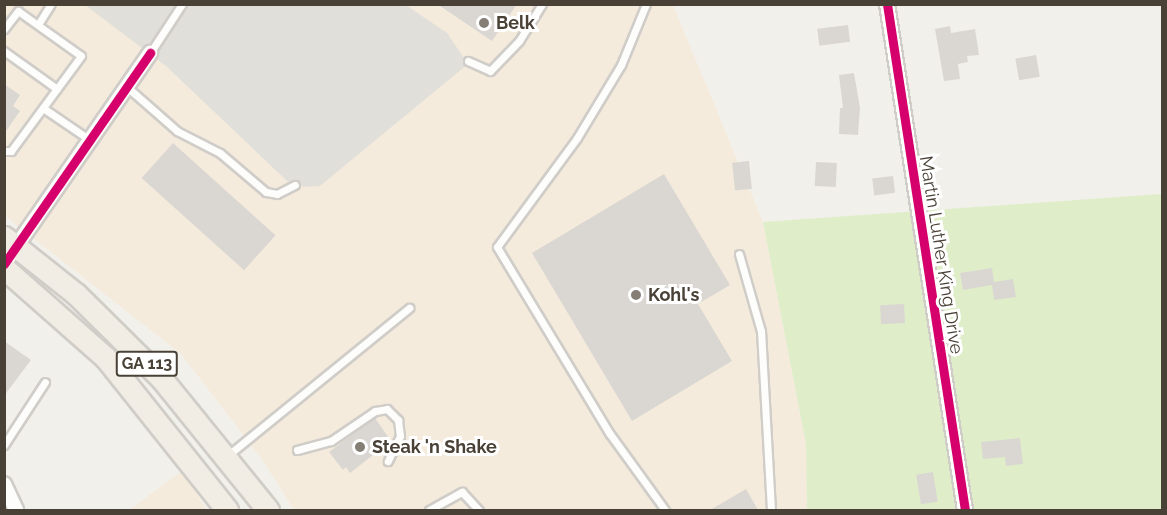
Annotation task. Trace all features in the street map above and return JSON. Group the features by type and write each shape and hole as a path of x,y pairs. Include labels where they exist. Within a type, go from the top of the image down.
{"main road":[{"name":"GA 113","path":"9,249 120,337 227,456 268,510"},
{"name":"GA 113","path":"4,268 105,357 227,510"}],"street":[{"name":"Martin Luther King Drive","path":"886,4 965,510"},
{"path":"9,249 90,141 150,53"},
{"path":"202,476 198,481 216,510"},
{"path":"4,484 16,510"}],"lane":[{"path":"39,23 51,4"},
{"path":"150,53 182,4"},
{"path":"468,61 490,71 519,41 542,4"},
{"path":"646,4 621,65 577,138 497,247 610,434 665,510"},
{"path":"4,29 18,11 39,23 81,56 11,151 4,151"},
{"path":"4,51 57,89"},
{"path":"127,87 177,131 220,153 266,192 277,194 295,185"},
{"path":"43,108 90,141"},
{"path":"740,255 761,331 771,510"},
{"path":"227,456 409,308"},
{"path":"4,445 45,381"},
{"path":"297,450 331,441 375,411 387,409 398,420 400,436 388,461"},
{"path":"429,510 462,492 479,510"}],"shaded area":[{"path":"5,5 673,5 763,222 806,444 807,510 294,510 261,458 181,354 5,216"},
{"path":"85,5 406,5 447,33 468,64 320,186 304,187 287,181 167,67"},
{"path":"182,471 207,510 129,510"}],"green space":[{"path":"1162,194 1162,510 807,510 806,444 763,222"}],"building":[{"name":"Belk","path":"437,4 517,4 492,41"},
{"path":"848,25 850,42 819,46 817,29"},
{"path":"950,26 951,33 975,29 979,55 967,56 968,62 958,64 960,79 944,81 935,29"},
{"path":"1036,55 1040,77 1019,80 1015,59"},
{"path":"854,73 860,108 858,135 839,134 840,108 843,108 839,75"},
{"path":"4,84 20,95 13,106 20,111 4,134"},
{"path":"173,143 276,235 244,270 142,178"},
{"path":"749,161 752,189 735,191 732,163"},
{"path":"816,162 837,163 836,187 815,186"},
{"name":"Kohl's","path":"664,174 730,285 698,304 732,361 632,421 532,253"},
{"path":"893,176 895,193 874,195 872,179"},
{"path":"992,268 994,282 1013,279 1016,297 994,300 992,285 963,290 960,273"},
{"path":"904,304 905,323 881,324 880,305"},
{"path":"4,341 31,360 4,396"},
{"name":"Steak 'n Shake","path":"375,418 391,441 350,473 346,467 343,470 329,452"},
{"path":"1020,438 1023,464 1006,466 1005,457 983,459 981,442"},
{"path":"933,472 938,502 921,504 916,475"},
{"path":"746,489 758,510 710,510"}],"cycle path":[{"path":"887,4 965,510"},
{"path":"4,264 150,53"}],"place":[{"name":"Belk","path":"484,23"},
{"name":"Kohl's","path":"636,295"},
{"name":"Steak 'n Shake","path":"360,447"}]}
